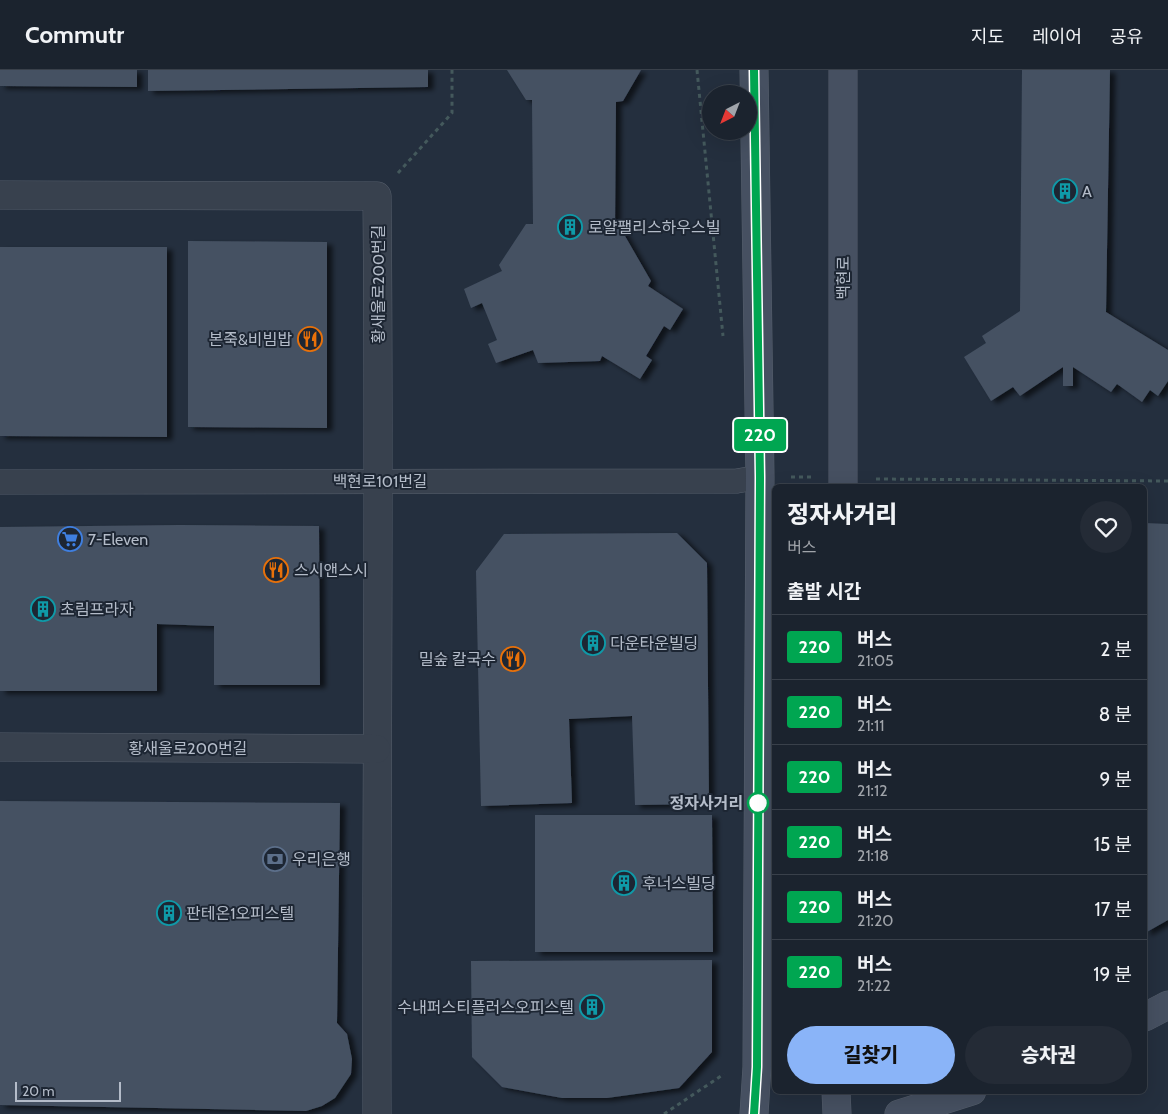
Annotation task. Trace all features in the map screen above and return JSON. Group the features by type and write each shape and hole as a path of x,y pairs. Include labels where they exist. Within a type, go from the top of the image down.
{"main road":[{"path":"754,70 760,477 757,1067 754,1114"},
{"name":"백현로","path":"843,70 843,482"},
{"path":"1147,1016 1168,1005"},
{"path":"836,1094 836,1114"},
{"path":"899,1114 962,1094"}],"street":[{"path":"0,195 377,196"},
{"name":"황새울로200번길","path":"377,196 380,481 376,750 377,1114"},
{"name":"백현로101번길","path":"0,482 737,481 760,477"},
{"name":"황새울로200번길","path":"0,747 376,750"}],"path":[{"path":"377,196 452,113 452,70"},
{"path":"760,477 843,482 1168,480"},
{"path":"664,1114 729,1070"}],"building":[{"path":"0,70 137,70 137,87 0,86"},
{"path":"148,70 428,70 428,87 148,91"},
{"name":"로얄팰리스하우스빌","path":"507,70 641,70 623,101 616,102 615,229 621,229 651,281 648,286 683,309 670,330 664,326 646,356 652,360 640,379 602,356 600,361 538,363 533,350 496,363 488,344 497,340 482,303 471,308 464,289 502,271 499,265 526,224 533,224 532,100 526,100"},
{"name":"A","path":"1022,70 1110,70 1106,312 1168,350 1168,381 1158,396 1150,390 1142,402 1117,384 1111,392 1073,367 1073,386 1063,386 1063,367 1020,396 1013,387 991,401 964,357 986,343 982,336 1020,311"},
{"path":"188,241 327,242 327,428 188,427"},
{"path":"0,247 167,247 167,437 0,436"},
{"path":"1147,523 1168,524 1168,920 1147,932"},
{"path":"319,526 320,685 214,685 214,626 157,624 157,691 0,691 0,527"},
{"name":"다운타운빌딩","path":"677,533 707,563 709,804 635,805 632,716 569,719 572,803 481,806 476,571 504,534"},
{"name":"판테온1오피스텔","path":"0,801 340,803 337,1023 347,1034 352,1059 351,1074 335,1098 322,1106 306,1111 0,1105"},
{"name":"후너스빌딩","path":"535,815 712,815 713,952 535,952"},
{"name":"수내퍼스티플러스오피스텔","path":"712,960 712,1052 679,1088 607,1098 562,1098 502,1087 472,1057 471,961"}],"bus line":[{"name":"220","path":"754,70 760,477 757,1067 754,1114"}],"place":[{"name":"A","path":"1065,191"},
{"name":"로얄팰리스하우스빌","path":"570,227"},
{"name":"본죽&비빔밥","path":"310,339"},
{"name":"7-Eleven","path":"70,539"},
{"name":"스시앤스시","path":"276,570"},
{"name":"초림프라자","path":"43,609"},
{"name":"다운타운빌딩","path":"593,643"},
{"name":"밀숲 칼국수","path":"513,659"},
{"name":"정자사거리","path":"758,803"},
{"name":"우리은행","path":"275,859"},
{"name":"후너스빌딩","path":"624,883"},
{"name":"판테온1오피스텔","path":"169,913"},
{"name":"수내퍼스티플러스오피스텔","path":"592,1007"}]}
